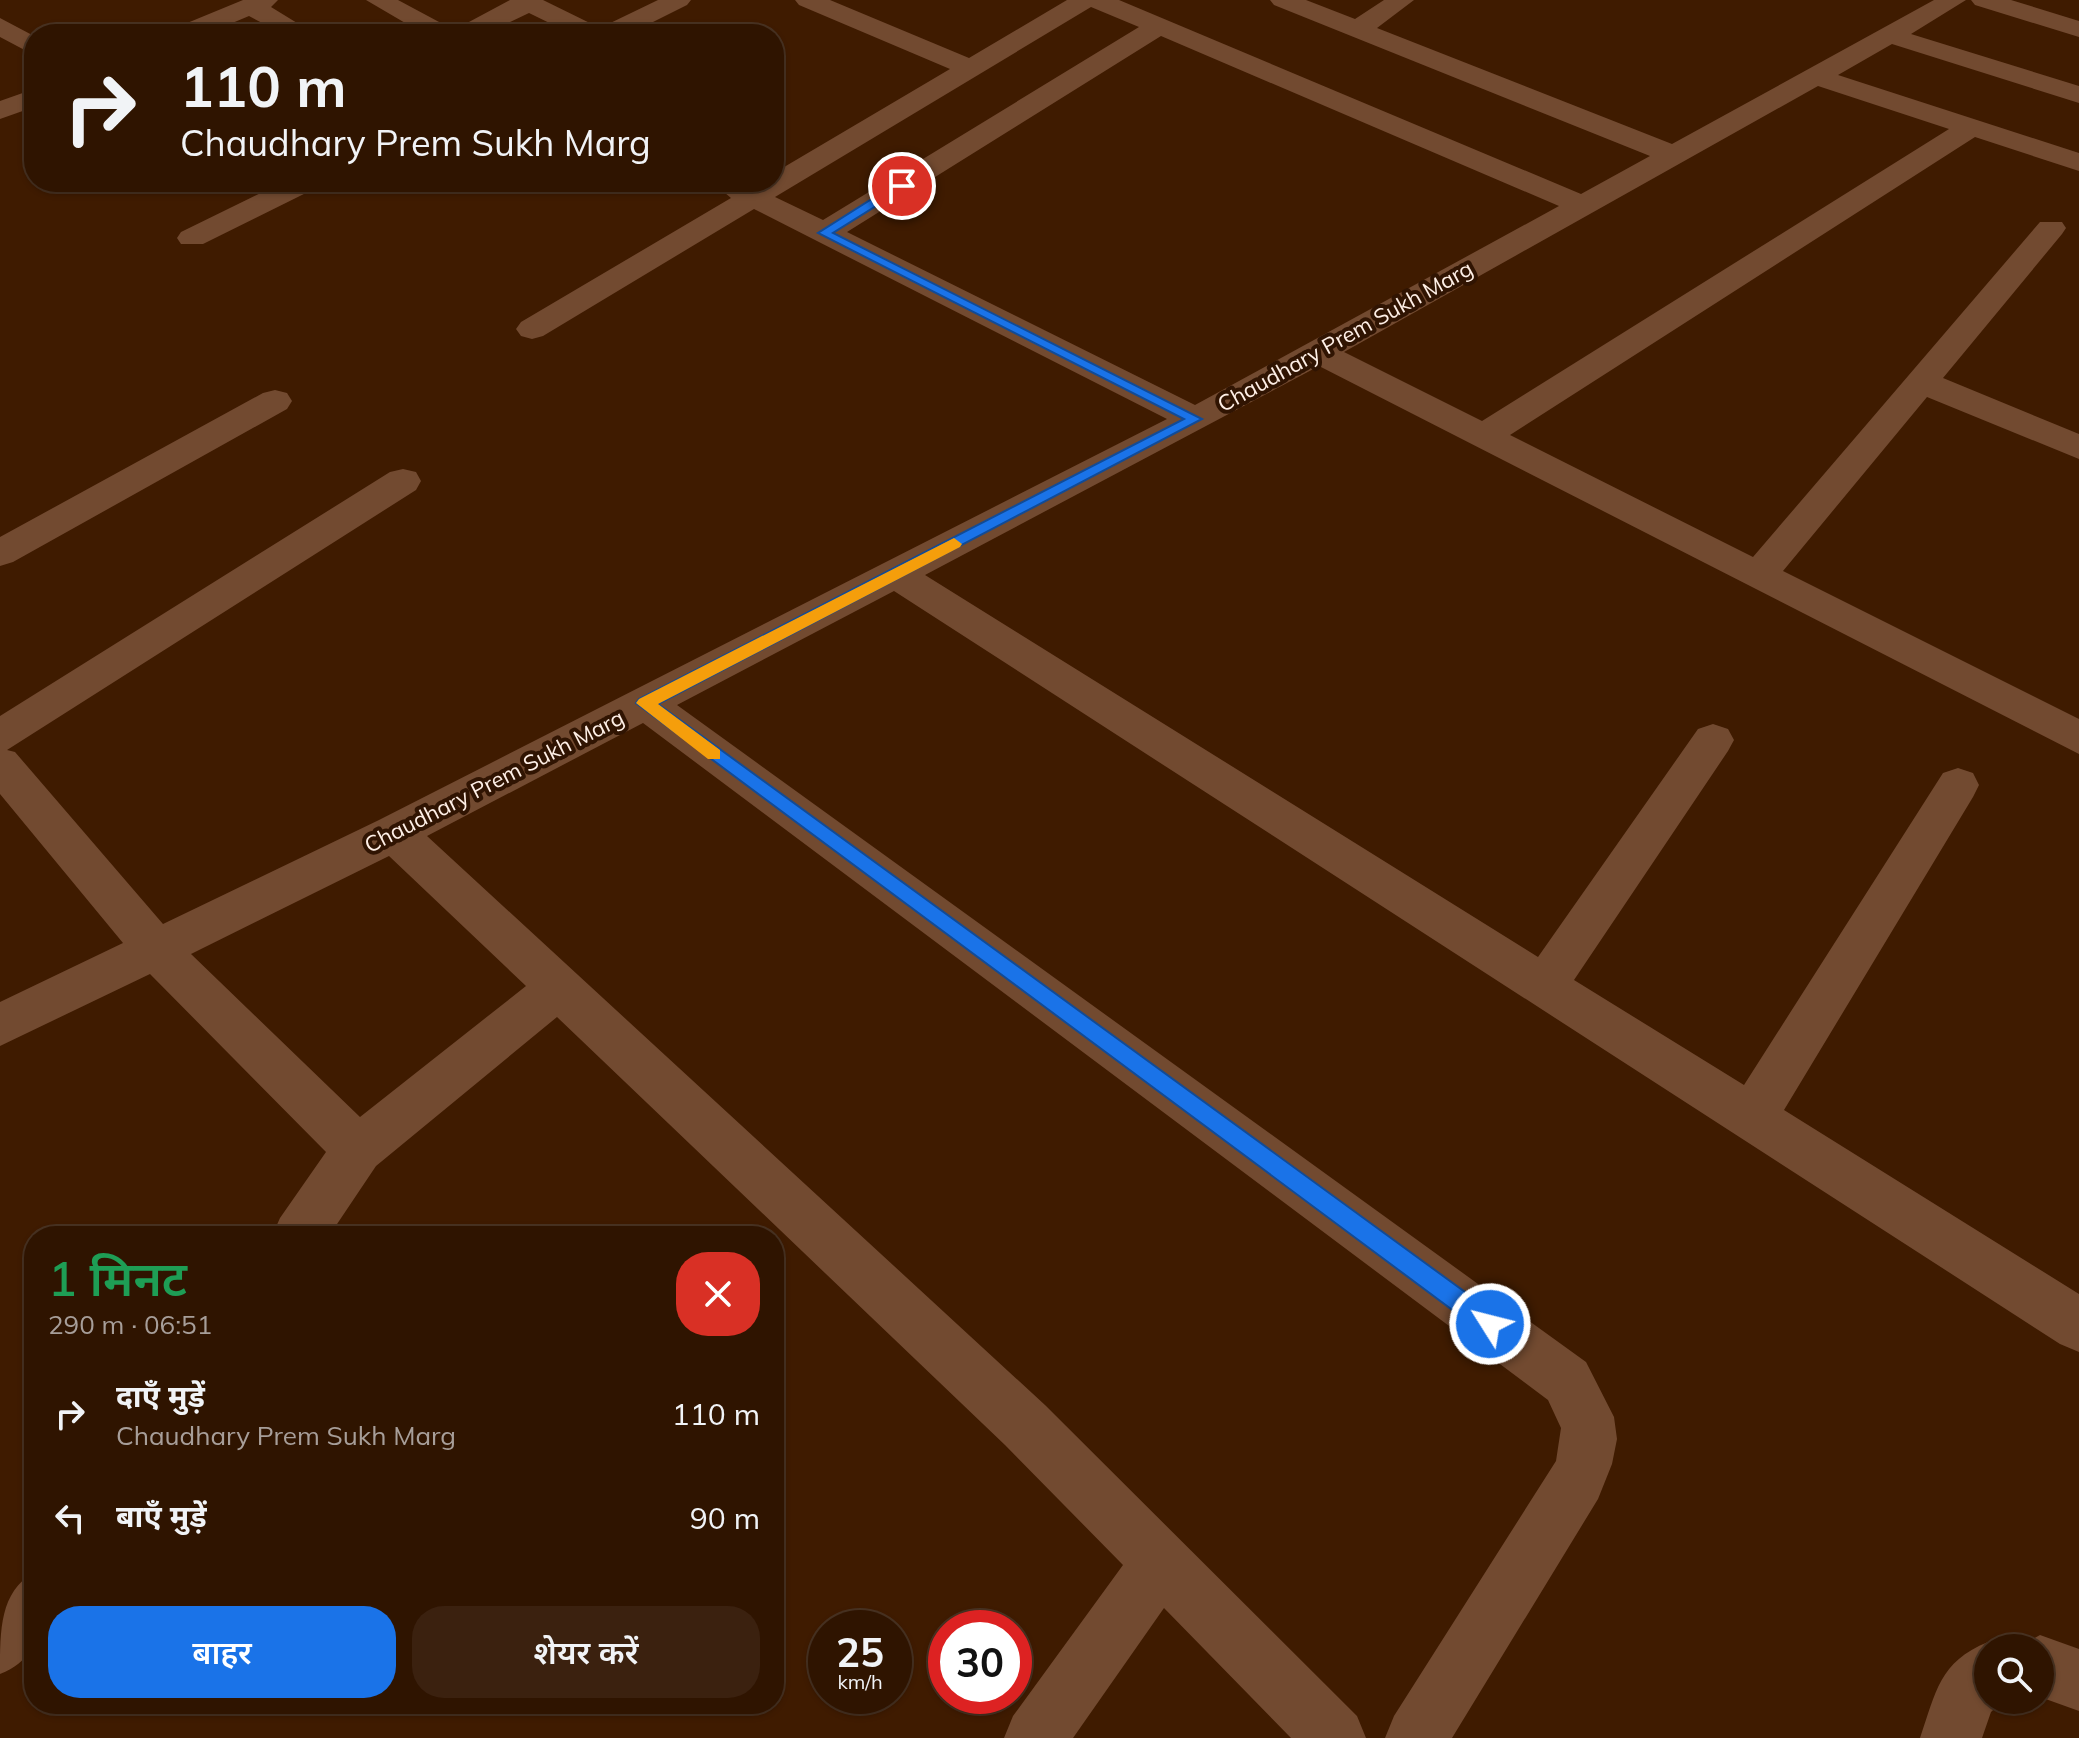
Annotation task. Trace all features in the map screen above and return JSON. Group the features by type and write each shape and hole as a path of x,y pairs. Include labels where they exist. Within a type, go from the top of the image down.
{"street":[{"path":"379,0 425,24"},
{"path":"629,24 678,0"},
{"path":"808,0 970,68"},
{"path":"784,179 1085,0"},
{"path":"1097,0 1582,205"},
{"path":"1283,0 1676,156"},
{"path":"1358,29 1401,0"},
{"name":"Chaudhary Prem Sukh Marg","path":"0,1025 394,833 1195,419 1676,156 1813,76 1953,0"},
{"path":"1984,0 2079,29"},
{"path":"483,24 526,2 571,24"},
{"path":"208,24 258,3 288,24"},
{"path":"0,26 24,41"},
{"path":"824,233 1159,26"},
{"path":"1889,35 2079,95"},
{"path":"1813,76 2079,162"},
{"path":"0,111 24,101"},
{"path":"1483,436 1972,127"},
{"path":"192,238 261,192"},
{"path":"742,192 1195,419"},
{"path":"532,329 762,192"},
{"path":"1759,575 2051,228"},
{"path":"1318,352 2079,738"},
{"path":"1922,382 2079,447"},
{"path":"0,553 275,401"},
{"path":"0,736 403,481"},
{"path":"895,574 2079,1325"},
{"path":"645,703 1567,1381 1586,1409 1590,1450 1578,1479 1416,1738"},
{"path":"1544,986 1713,740"},
{"path":"0,764 156,949 358,1149"},
{"path":"1752,1117 1958,785"},
{"path":"394,833 1025,1425 1335,1738"},
{"path":"305,1226 358,1149 558,988"},
{"path":"1035,1738 1161,1562"},
{"path":"0,1644 24,1614"},
{"path":"2054,1671 2079,1680"},
{"path":"1951,1738 1967,1692 1974,1686"}],"slow traffic":[{"path":"714,754 645,703 954,544"}],"route":[{"path":"902,186 824,233 1195,419 645,703 1490,1324"}]}
